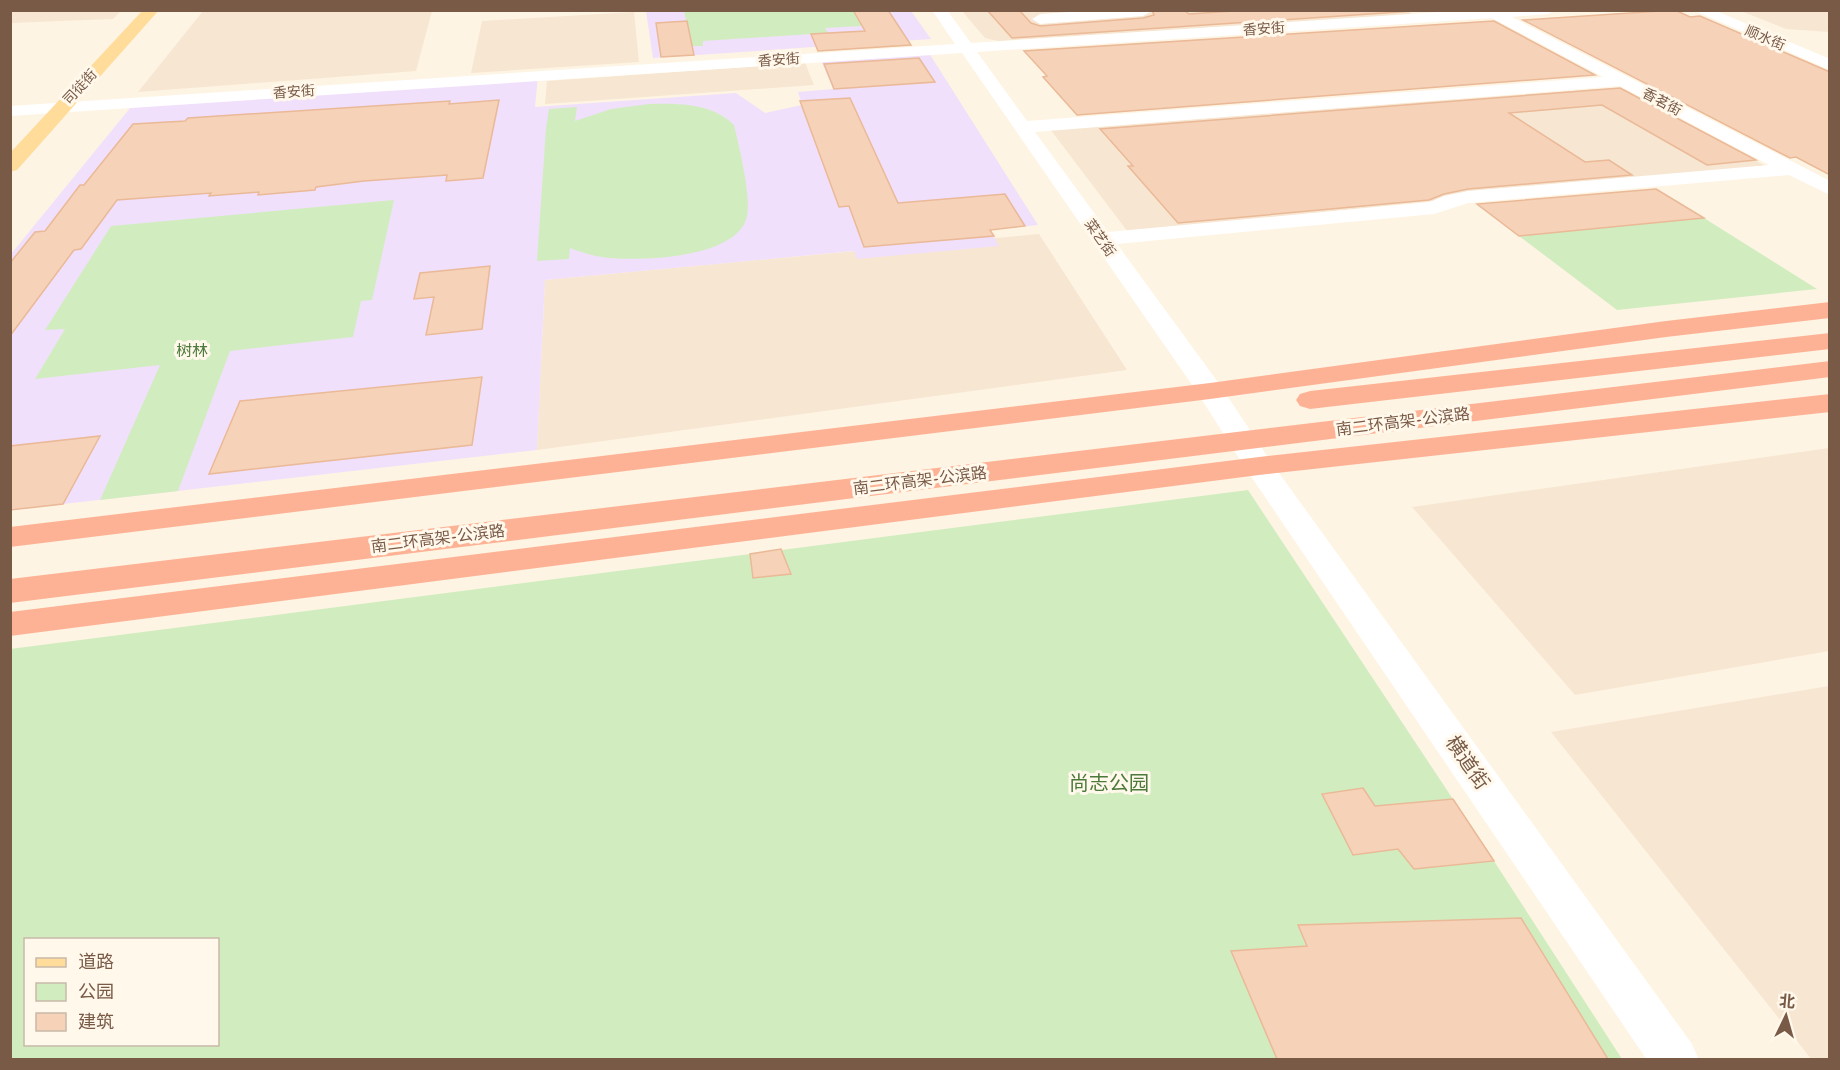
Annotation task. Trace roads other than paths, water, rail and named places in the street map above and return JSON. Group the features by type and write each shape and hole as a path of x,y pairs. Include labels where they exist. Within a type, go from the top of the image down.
{"highway":[{"path":"10,537 1210,391 1830,310"},
{"path":"1752,319 1830,370"},
{"path":"1704,356 1830,329"},
{"name":"南二环高架-公滨路","path":"10,553 1830,341"},
{"name":"南二环高架-公滨路","path":"10,591 1830,370"},
{"path":"10,624 1259,466 1830,403"},
{"path":"1321,432 1780,409"}],"main road":[{"name":"司徒街","path":"10,166 152,10"}],"street":[{"name":"菜艺街","path":"939,10 1210,391 1259,466"},
{"path":"1420,10 1439,14"},
{"name":"香安街","path":"10,111 966,48 1439,14 1495,14 1548,10"},
{"name":"顺水街","path":"1700,10 1830,65"},
{"path":"1040,19 1142,11 1166,32"},
{"name":"香茗街","path":"1495,14 1830,189"},
{"path":"1022,127 1623,81"},
{"path":"1102,239 1434,208 1451,200 1468,197 1792,169"},
{"name":"横道街","path":"1259,466 1675,1059"}],"park label":[{"name":"树林","path":"192,351"},
{"name":"尚志公园","path":"1109,784"}]}
